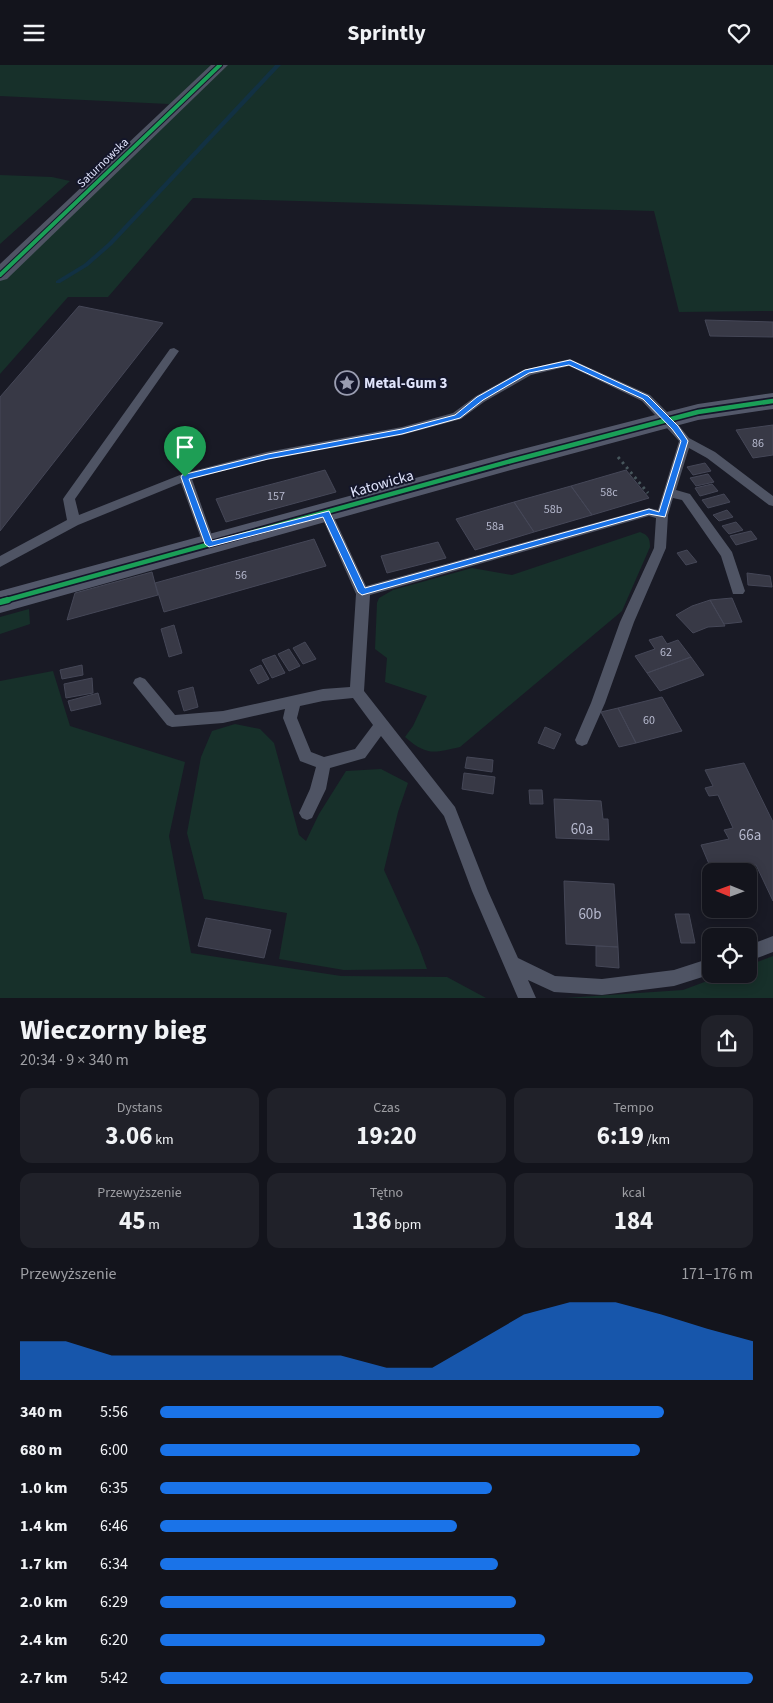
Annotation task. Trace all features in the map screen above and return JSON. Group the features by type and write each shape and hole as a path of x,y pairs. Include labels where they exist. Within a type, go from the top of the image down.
{"street":[{"name":"Saturnowska","path":"0,275 220,65"},
{"name":"Katowicka","path":"0,602 511,461 698,412 773,401"}],"lane":[{"path":"74,523 69,499 174,351"},
{"path":"0,562 74,523 185,477 268,456 402,431 458,417 480,399 527,372 570,363 646,397 685,441 711,455 773,502"},
{"path":"582,739 598,703 626,622 660,548 662,515 685,441"},
{"path":"185,477 209,544"},
{"path":"668,492 686,497 727,555 738,591"},
{"path":"362,592 649,512 662,515"},
{"path":"326,513 362,592 357,692 450,812 480,891 527,998"},
{"path":"140,683 172,721 223,717 323,695 357,692"},
{"path":"293,703 290,718 305,757 324,763 360,754 381,725"},
{"path":"307,813 318,789 324,763"},
{"path":"757,950 773,944"},
{"path":"511,963 554,984 602,987 674,978 702,969"}],"green space":[{"path":"0,65 773,65 773,311 679,312 654,211 193,198 108,297 68,297 0,374 0,279 169,104 0,96"},
{"path":"0,175 52,177 70,181 0,244"},
{"path":"640,532 648,537 650,547 622,611 460,747 443,751 425,750 405,737 413,726 427,696 385,682 387,658 375,649 377,603 379,598 393,590 472,568 512,575"},
{"path":"29,609 30,624 0,634 0,617"},
{"path":"53,671 70,726 185,762 169,836 191,953 341,976 447,977 486,998 0,998 0,681"},
{"path":"235,724 260,729 274,743 299,835 306,841 319,814 346,771 381,769 408,783 398,812 384,870 427,969 344,970 279,959 287,913 204,899 187,833 201,757 212,731"},
{"path":"773,956 773,998 565,998 683,990 702,983 757,983 757,962"}],"building":[{"path":"79,306 163,323 0,531 0,397"},
{"path":"705,320 773,322 773,337 710,336"},
{"path":"773,425 773,455 753,458 736,430"},
{"path":"705,463 711,471 693,475 687,467"},
{"path":"325,470 336,492 226,522 216,499"},
{"path":"626,470 649,498 592,515 571,486"},
{"path":"708,474 714,482 696,486 690,478"},
{"path":"712,484 718,491 700,496 695,488"},
{"path":"571,486 592,515 534,532 514,502"},
{"path":"724,494 730,502 708,508 702,500"},
{"path":"514,502 534,532 475,550 456,519"},
{"path":"727,510 733,517 719,521 713,515"},
{"path":"736,522 743,530 729,534 722,526"},
{"path":"751,531 757,539 736,545 730,536"},
{"path":"314,539 326,566 164,612 155,583"},
{"path":"438,542 446,558 387,573 381,556"},
{"path":"687,550 697,562 686,565 677,553"},
{"path":"152,572 158,595 67,620 75,593"},
{"path":"747,573 770,576 772,587 748,585"},
{"path":"732,598 742,622 724,624 710,600"},
{"path":"710,600 725,626 708,627 693,633 676,615 692,606"},
{"path":"174,625 182,653 169,657 161,629"},
{"path":"662,636 667,644 678,640 691,657 647,673 635,656 655,649 649,640"},
{"path":"305,642 316,659 303,664 293,648"},
{"path":"289,649 300,666 289,671 278,654"},
{"path":"275,655 285,673 272,678 262,660"},
{"path":"691,657 704,675 660,691 647,673"},
{"path":"82,665 83,675 62,679 60,670"},
{"path":"261,665 269,679 258,684 250,670"},
{"path":"92,678 93,693 66,698 64,684"},
{"path":"193,687 198,707 184,711 178,691"},
{"path":"98,693 101,704 71,711 68,701"},
{"path":"662,697 682,731 636,743 618,708"},
{"path":"618,708 636,743 619,747 601,712"},
{"path":"545,727 561,734 554,749 538,743"},
{"path":"467,757 493,760 492,772 465,768"},
{"path":"744,763 773,822 773,901 758,869 758,863 709,863 701,845 729,839 724,830 733,828 718,795 709,796 705,788 713,786 705,770"},
{"path":"464,773 495,777 493,794 462,789"},
{"path":"529,790 542,790 543,804 530,804"},
{"path":"554,799 601,801 603,819 608,819 609,840 556,838"},
{"path":"564,881 614,884 618,947 566,944"},
{"path":"675,914 689,914 695,943 681,943"},
{"path":"206,918 271,930 264,958 198,946"},
{"path":"596,946 618,947 619,968 596,966"}],"waterway":[{"path":"58,282 86,265 110,244 278,65"}],"cycle path":[{"path":"0,275 220,65"},
{"path":"0,602 511,461 698,412 773,401"}],"place":[{"name":"Metal-Gum 3","path":"347,383"}],"route":[{"path":"570,363 646,397 675,427 685,441 662,515 649,512 362,592 326,513 209,544 185,477 268,456 402,431 458,417 480,399 527,372 570,363"}]}
